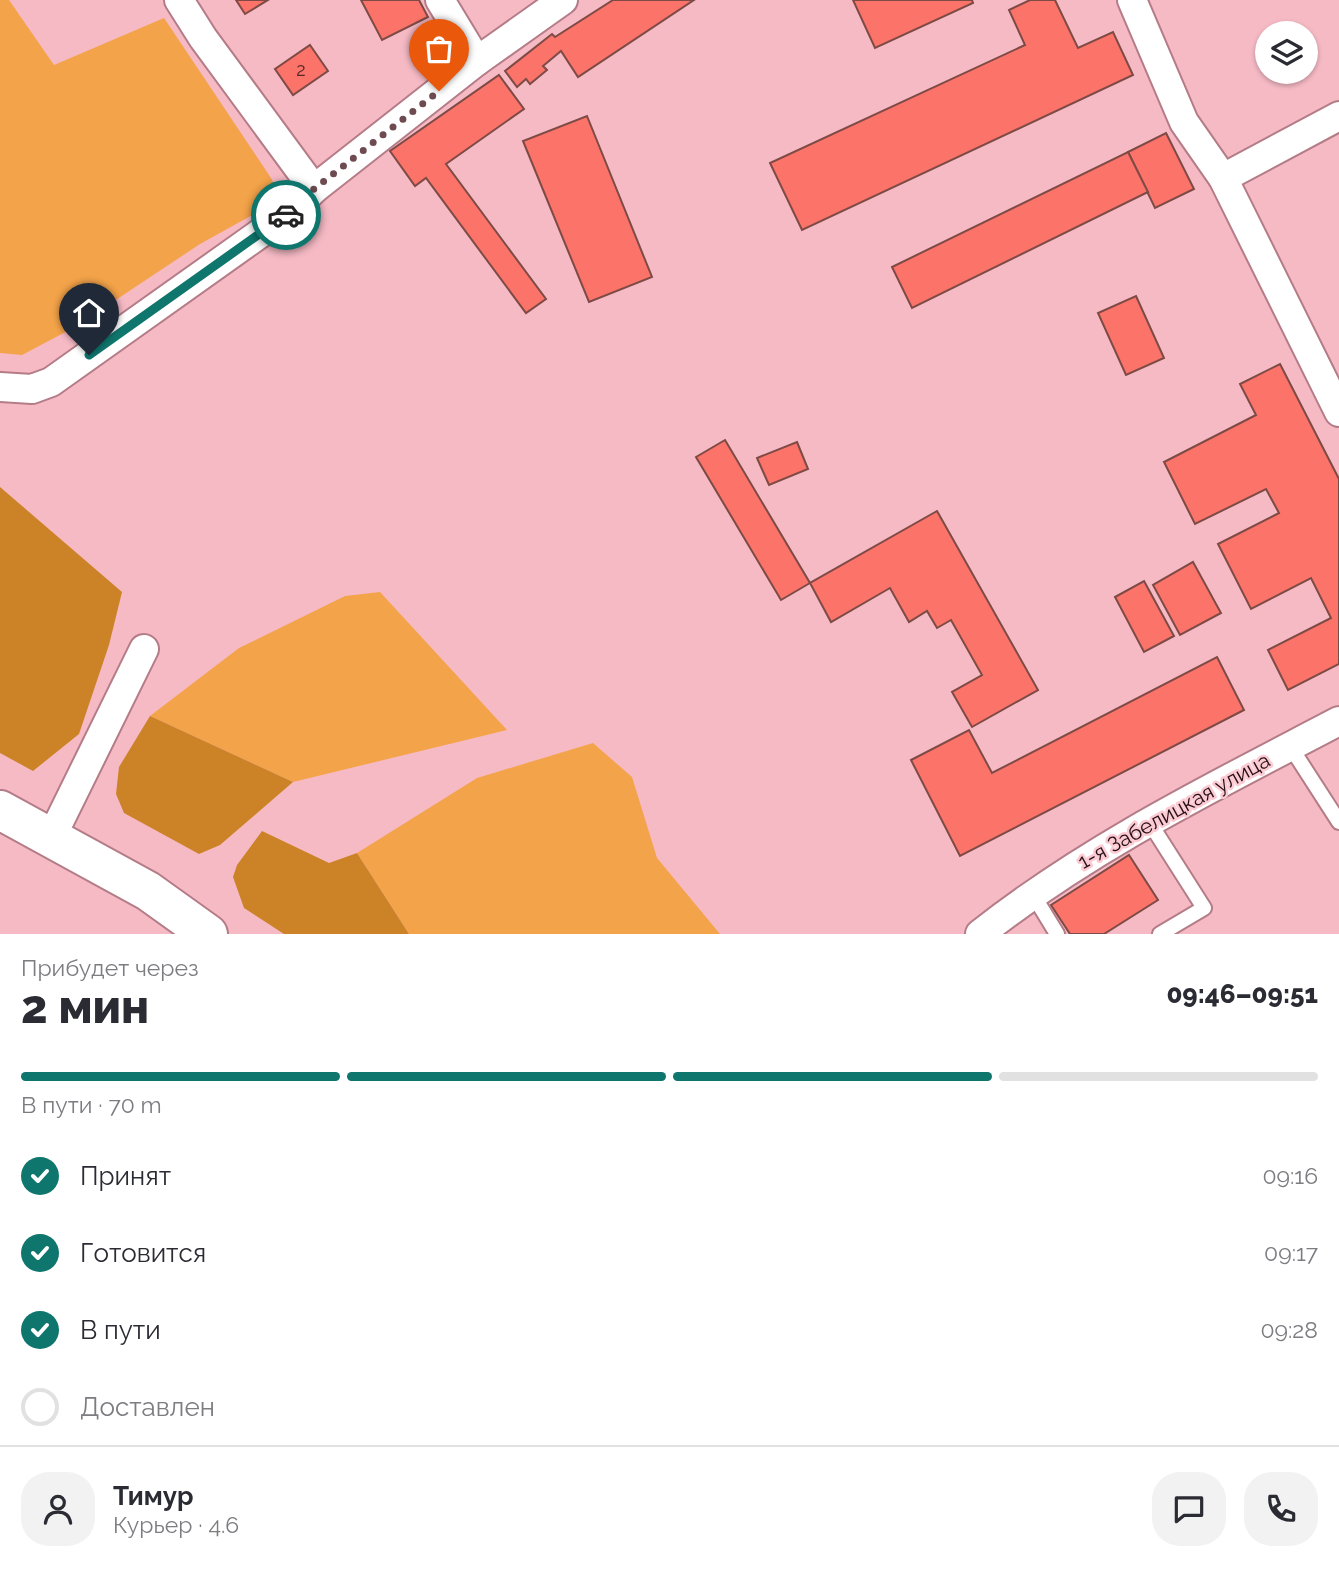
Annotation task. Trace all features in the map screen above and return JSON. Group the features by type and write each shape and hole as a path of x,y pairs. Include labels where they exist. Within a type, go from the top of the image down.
{"highway":[{"path":"0,810 52,836 148,891 208,934"}],"street":[{"path":"179,0 202,38 314,189"},
{"path":"440,0 477,61"},
{"path":"6,388 32,388 51,382 293,210 314,189 477,61 563,0"},
{"path":"1132,0 1184,122 1223,178 1339,412"},
{"path":"1223,178 1339,116"},
{"path":"52,836 144,649"},
{"name":"1-я Забелицкая улица","path":"979,934 1032,893 1148,820 1339,721"}],"lane":[{"path":"1290,746 1339,822"},
{"path":"1148,820 1204,908 1160,934"},
{"path":"1032,893 1057,934"}],"shaded area":[{"path":"0,0 9,0 54,65 164,18 271,178 281,199 200,244 75,327 22,355 0,353"},
{"path":"0,487 122,592 109,645 79,734 33,771 0,753"},
{"path":"380,592 507,730 293,782 150,716 239,648 345,596"},
{"path":"150,716 293,782 220,845 199,854 124,813 116,794 119,767"},
{"path":"593,743 632,777 657,858 720,934 409,934 357,853 477,778"},
{"path":"262,831 329,863 357,853 409,934 284,934 244,908 233,877 237,865"}],"building":[{"path":"236,0 268,0 245,14"},
{"path":"361,0 419,0 428,17 382,40"},
{"path":"613,0 694,0 578,77 561,51 543,66 547,70 530,84 526,79 517,87 505,71 552,34 555,37"},
{"path":"853,0 972,0 973,3 875,48"},
{"path":"1030,0 1055,0 1078,48 1113,32 1133,75 802,230 770,163 1025,45 1009,10"},
{"path":"310,45 328,71 293,95 275,69"},
{"path":"499,75 524,109 446,164 546,299 526,313 426,178 415,186 390,151"},
{"path":"587,116 652,277 589,302 523,141"},
{"path":"1166,133 1194,189 1155,208 1128,152"},
{"path":"1128,152 1148,192 912,308 892,267"},
{"path":"1136,296 1164,358 1126,375 1098,313"},
{"path":"1280,364 1339,479 1339,664 1288,690 1268,650 1331,618 1311,578 1251,609 1218,544 1279,513 1266,489 1195,524 1164,462 1256,415 1240,384"},
{"path":"725,440 810,583 781,600 696,457"},
{"path":"797,442 808,469 769,485 757,458"},
{"path":"937,511 1038,690 972,727 952,692 982,675 951,620 937,628 927,611 909,622 890,588 831,622 810,583"},
{"path":"1193,562 1221,613 1180,635 1153,585"},
{"path":"1144,581 1174,636 1144,652 1115,597"},
{"path":"1217,657 1244,710 960,856 911,760 969,730 992,773"},
{"path":"1129,855 1158,900 1104,934 1070,934 1051,905"}],"way so far":[{"path":"286,215 314,189 439,91"}],"route":[{"path":"89,355 286,215"}]}
